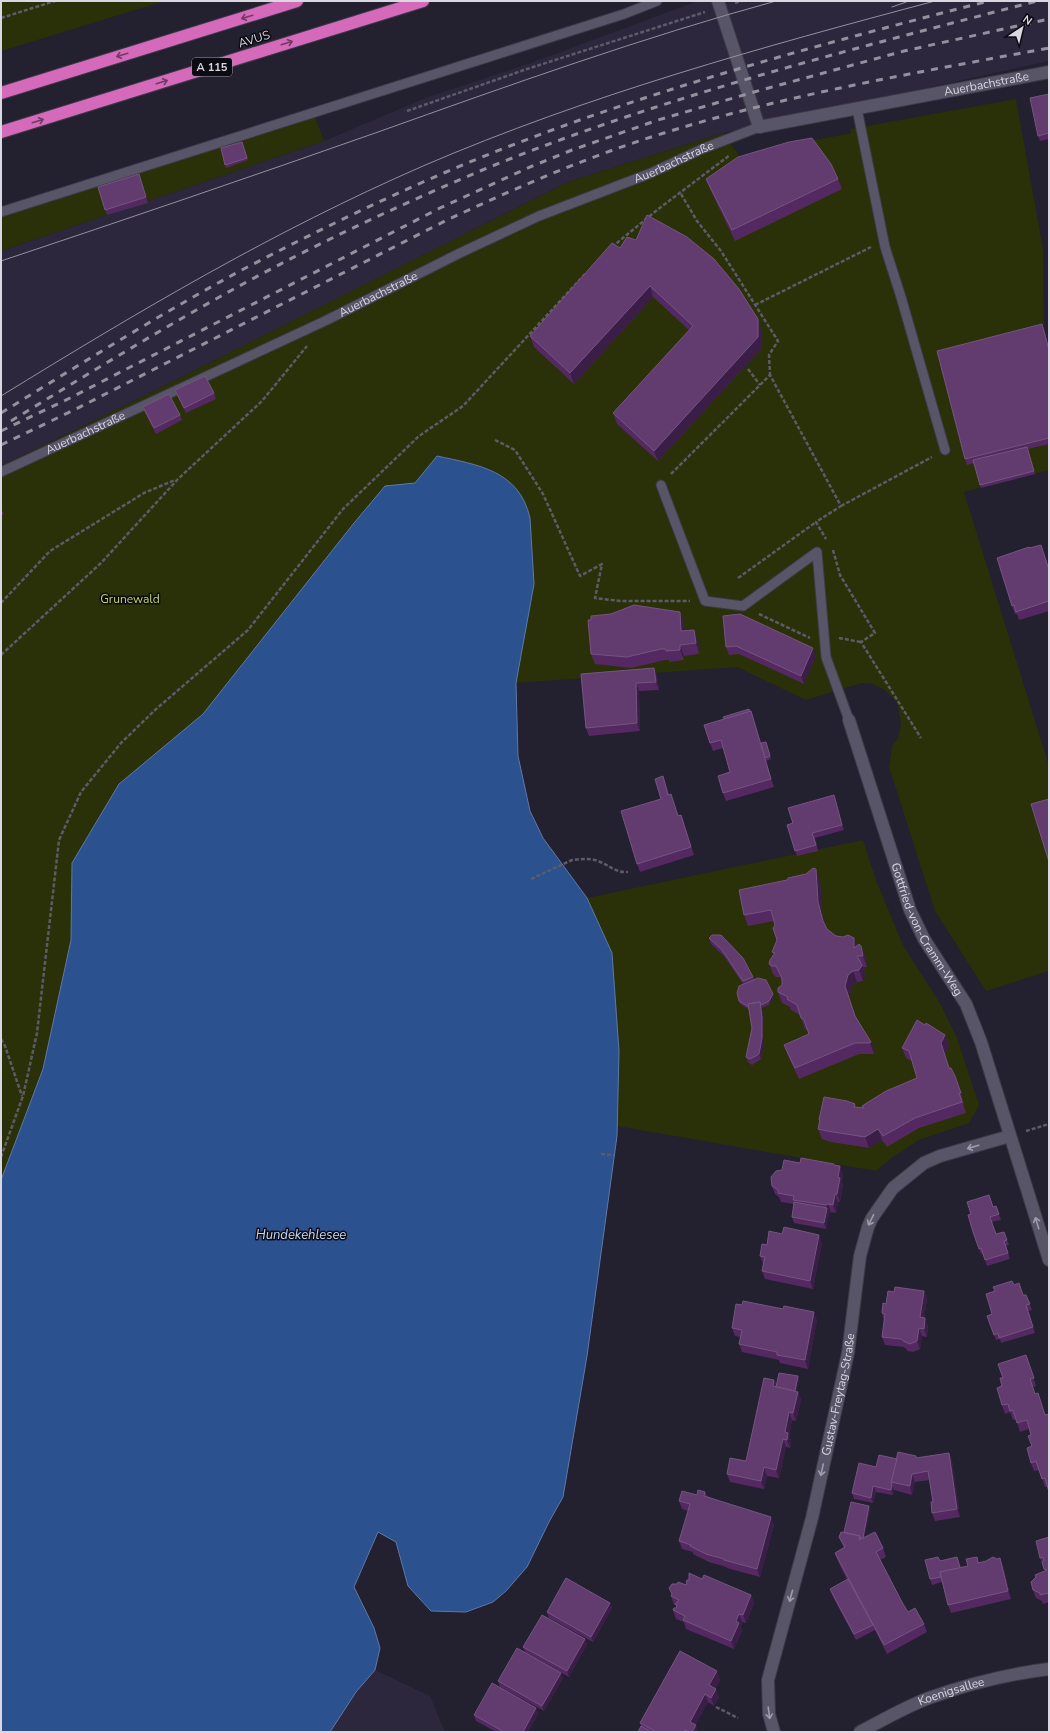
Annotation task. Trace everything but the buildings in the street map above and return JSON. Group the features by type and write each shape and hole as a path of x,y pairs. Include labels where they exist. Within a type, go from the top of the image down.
{"highway":[{"name":"AVUS","path":"1,93 297,1"},
{"name":"AVUS","path":"1,132 423,1"}],"street":[{"path":"719,4 754,129"},
{"name":"Auerbachstraße","path":"754,129 1049,72"},
{"name":"Gottfried-von-Cramm-Weg","path":"849,720 910,910 924,939 966,1004 981,1042 1049,1260"},
{"name":"Gustav-Freytag-Straße","path":"774,1732 769,1714 768,1680 812,1518 848,1353 860,1256 868,1227 872,1218 893,1188 924,1163 940,1156 1010,1136"},
{"name":"Koenigsallee","path":"860,1732 928,1698 993,1678 1049,1669"}],"lane":[{"path":"1,212 624,14 657,1"},
{"path":"858,109 884,241 945,450"},
{"name":"Auerbachstraße","path":"1,472 327,320 460,253 539,216 651,173 702,149 754,129"},
{"path":"661,484 705,601 743,606 817,552 826,657 849,720"}],"path":[{"path":"1,18 55,1"},
{"path":"407,111 719,4 742,1"},
{"path":"609,251 620,240 734,152 754,129"},
{"path":"681,194 697,221 721,251 778,341 769,355 770,375 841,506"},
{"path":"755,305 884,241"},
{"path":"1,1158 23,1096 37,1033 58,840 81,792 121,743 155,710 248,630 343,509 419,436 462,406 586,273"},
{"path":"1,655 101,563 178,479 262,401 308,345"},
{"path":"748,369 760,385"},
{"path":"661,484 770,375"},
{"path":"494,440 515,450 519,456 542,494 580,576 602,564 595,598 620,601 705,601"},
{"path":"738,578 816,522 841,506 945,450"},
{"path":"1,603 50,551 144,493 178,479"},
{"path":"743,606 825,640 861,642 875,633 840,575 833,550 816,522"},
{"path":"861,642 921,738"},
{"path":"531,879 572,860 578,859 597,860 616,871 628,872"},
{"path":"1,1039 5,1046 23,1096"},
{"path":"1025,1132 1049,1124"},
{"path":"601,1154 614,1155"},
{"path":"716,1707 738,1718"}],"shaded area":[{"path":"698,1 1049,1 1049,61 723,133 568,182 130,403 1,466 1,251 324,141 428,97 528,64"},
{"path":"375,1670 430,1696 445,1732 330,1732 356,1692"}],"green space":[{"path":"1,1 165,1 1,51"},
{"name":"Grunewald","path":"1016,99 1043,249 1044,329 1049,348 1049,470 964,492 1049,766 1049,971 986,991 935,911 889,767 892,746 898,738 901,724 898,705 885,690 873,684 862,683 806,700 737,667 516,683 534,584 496,472 488,468 437,456 415,483 385,486 203,714 119,784 72,863 71,940 43,1069 1,1180 1,466 130,403 568,182 723,133 741,158 750,153 851,133 850,129"},
{"path":"314,114 324,141 1,251 1,216"},
{"path":"863,840 876,880 903,945 941,1005 957,1038 979,1105 969,1123 919,1140 890,1159 876,1171 617,1126 619,1051 612,953 587,898"}],"water":[{"name":"Hundekehlesee","path":"437,456 482,467 495,472 517,489 525,502 530,518 534,584 516,683 518,756 530,811 543,838 587,898 612,953 619,1051 617,1136 587,1356 563,1497 527,1567 506,1591 493,1602 466,1612 431,1611 408,1586 396,1542 378,1532 354,1587 374,1628 380,1648 375,1670 356,1692 330,1732 1,1732 1,1180 43,1069 71,940 72,863 119,784 203,714 385,486 415,483"}],"tram line":[{"path":"1,261 626,46 675,30 776,1"},
{"path":"892,7 909,1"},
{"path":"1,396 104,333 260,245 314,217 423,166 485,140 548,117 676,74 805,36 935,1"}],"railway":[{"path":"1,413 148,323 238,272 376,203 491,153 631,102 702,80 845,39 989,1"},
{"path":"11,421 97,368 272,268 360,224 480,171 548,144 686,98 826,57 1037,1"},
{"path":"1,431 70,398 440,208 530,167 572,150 658,120 754,92 904,51 1049,19"},
{"path":"1,445 76,409 447,220 527,184 581,162 636,142 711,119 807,95 1049,48"}]}
